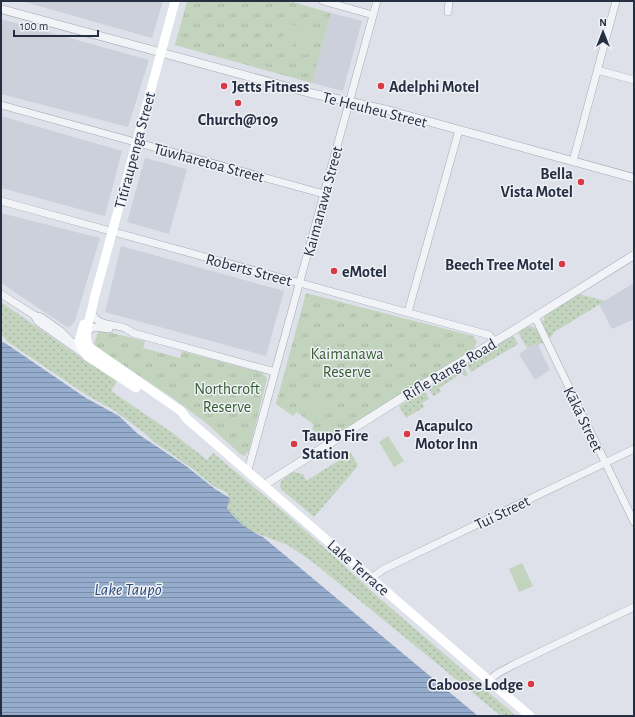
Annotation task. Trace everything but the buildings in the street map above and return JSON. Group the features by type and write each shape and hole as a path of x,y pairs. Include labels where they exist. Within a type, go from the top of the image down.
{"main road":[{"name":"Tītīraupenga Street","path":"84,330 94,299 175,1"},
{"name":"Tītīraupenga Street","path":"80,345 80,337 92,313 94,299"},
{"name":"Lake Terrace","path":"84,330 89,347 181,411 187,418 530,716"},
{"name":"Lake Terrace","path":"80,345 86,355 176,413 187,418"}],"street":[{"path":"323,1 373,15"},
{"name":"Kaimanawa Street","path":"248,470 377,1"},
{"path":"448,12 449,1"},
{"path":"573,161 616,1"},
{"name":"Te Heuheu Street","path":"1,9 310,93 387,110 634,178"},
{"path":"598,70 634,80"},
{"name":"Tūwharetoa Street","path":"1,105 324,194"},
{"path":"408,312 459,130"},
{"name":"Roberts Street","path":"1,201 408,312 489,336 495,342"},
{"name":"Rifle Range Road","path":"264,484 634,255"},
{"name":"Lake Terrace","path":"1,294 34,315 41,317 66,335 71,341 80,345 110,367 130,376"},
{"path":"92,313 98,322 124,328 133,333"},
{"name":"Lake Terrace","path":"34,315 38,322 86,355"},
{"name":"Kākā Street","path":"535,317 634,522"},
{"path":"66,335 76,336 84,330 94,327 133,333 275,372"},
{"name":"Tui Street","path":"372,578 384,569 634,449"},
{"path":"489,680 498,673 515,664 634,606"}],"shaded area":[{"path":"21,1 163,1 152,38"},
{"path":"331,13 362,21 343,91 312,83"},
{"path":"1,19 149,60 128,127 1,94"},
{"path":"1,116 122,151 105,216 1,188"},
{"path":"145,158 187,169 169,234 127,222"},
{"path":"1,213 100,238 75,321 71,326 67,327 1,283"},
{"path":"121,246 284,291 266,356 105,312"},
{"path":"634,283 634,319 612,329 599,304"},
{"path":"534,344 538,345 550,370 535,380 519,354"}],"green space":[{"path":"187,1 289,1 331,13 312,83 175,45"},
{"path":"287,23 299,27 291,51 280,47"},
{"path":"302,28 314,31 306,55 294,52"},
{"name":"Kaimanawa Reserve","path":"306,293 473,336 477,342 474,348 327,441 312,429 314,425 297,412 293,416 276,404"},
{"path":"579,294 605,301 554,332 549,338 542,324 545,315"},
{"path":"1,302 78,356 117,381 111,391 174,434 207,460 213,453 291,518 377,596 516,716 501,716 314,563 288,545 250,531 234,518 227,508 230,498 226,492 212,485 112,409 88,396 8,342 1,334"},
{"path":"527,326 533,327 539,333 544,342 538,345 534,344 527,348 518,332"},
{"name":"Northcroft Reserve","path":"99,330 145,341 143,348 180,358 182,351 262,373 267,378 249,451 244,456 239,453 205,422 171,397 95,346 94,343"},
{"path":"513,336 518,344 471,372 466,364"},
{"path":"463,367 468,374 465,377 462,373 439,388 441,392 433,396 429,389"},
{"path":"424,390 429,399 422,403 424,407 406,418 399,406"},
{"path":"315,401 324,407 313,423 304,416"},
{"path":"388,436 404,461 394,467 379,442"},
{"path":"351,453 358,466 314,517 281,489 281,481 293,472 303,474 306,481"},
{"path":"522,563 533,586 519,592 509,569"}],"water":[{"name":"Lake Taupō","path":"1,342 5,343 86,398 119,416 138,434 230,498 227,508 239,521 263,537 478,716 1,716"}],"place":[{"name":"Jetts Fitness","path":"224,86"},
{"name":"Adelphi Motel","path":"381,86"},
{"name":"Church@109","path":"238,103"},
{"name":"Bella Vista Motel","path":"581,182"},
{"name":"Beech Tree Motel","path":"562,264"},
{"name":"eMotel","path":"334,271"},
{"name":"Acapulco Motor Inn","path":"407,434"},
{"name":"Taupō Fire Station","path":"294,444"},
{"name":"Caboose Lodge","path":"531,684"}]}
